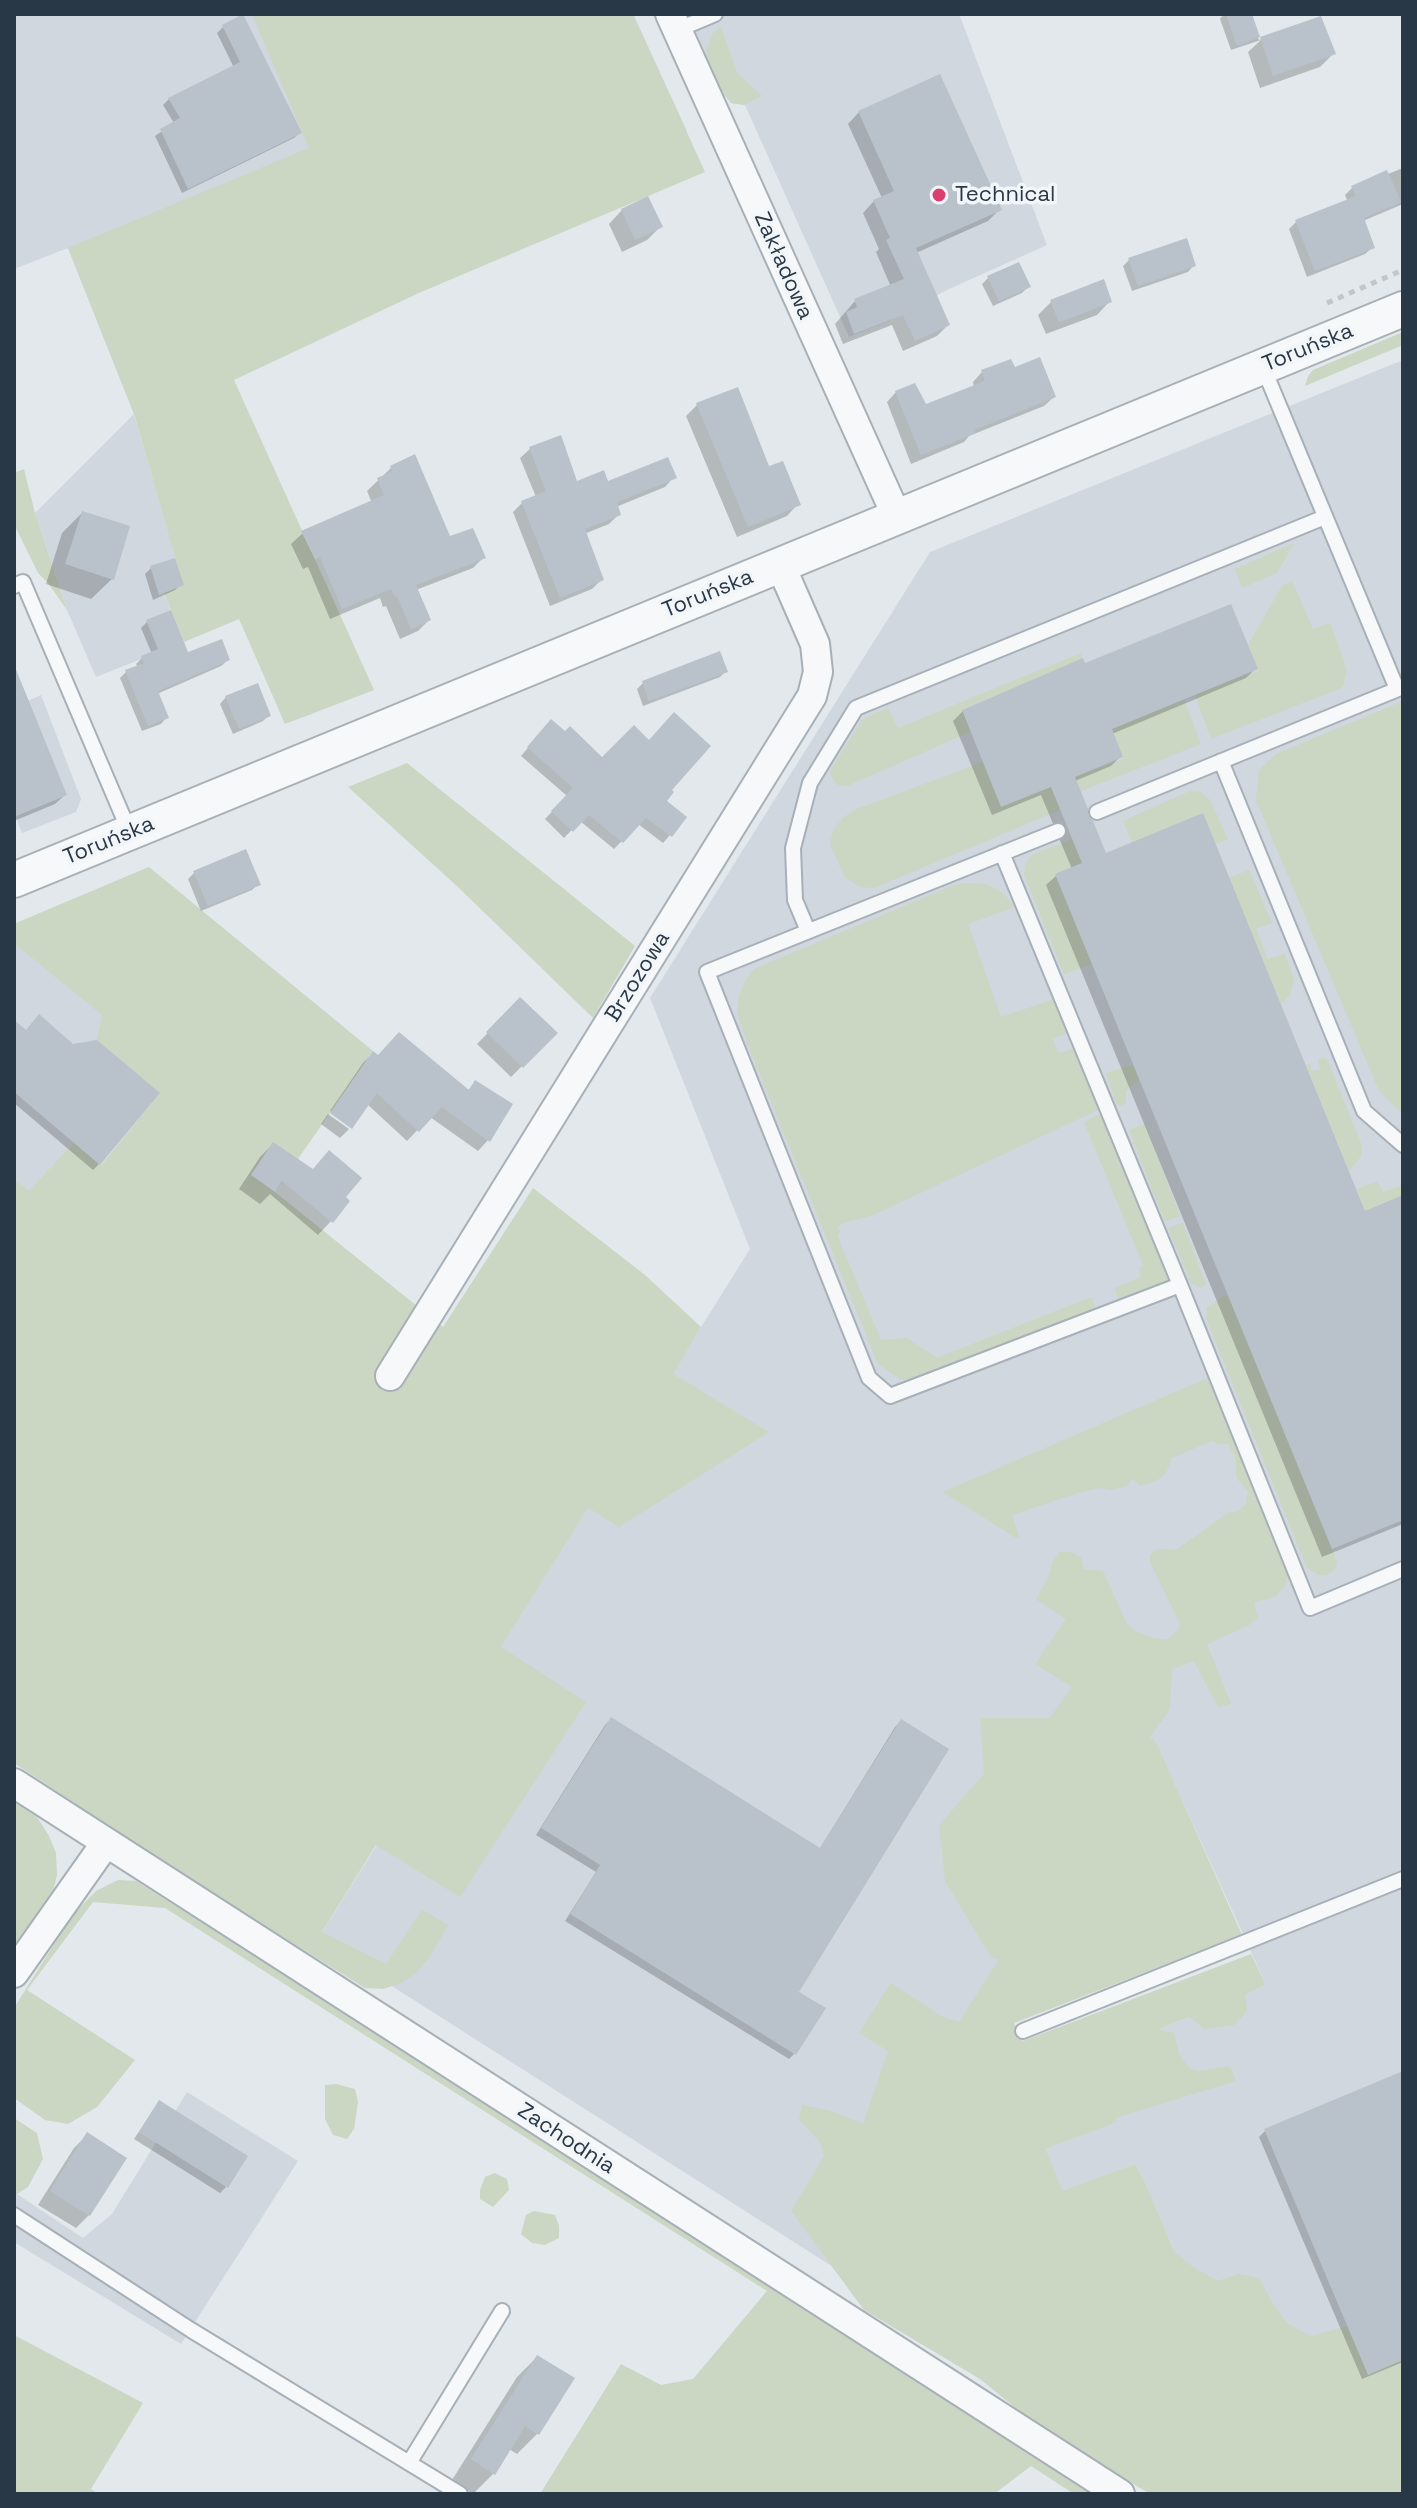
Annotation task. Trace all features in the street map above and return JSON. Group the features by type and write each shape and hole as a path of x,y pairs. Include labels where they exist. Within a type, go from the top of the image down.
{"street":[{"name":"Zakładowa","path":"673,22 897,517"},
{"name":"Toruńska","path":"14,880 1403,309"},
{"name":"Brzozowa","path":"390,1376 812,696 818,672 815,644 780,564"},
{"name":"Zachodnia","path":"14,1783 1120,2494"},
{"path":"14,1973 105,1844"}],"lane":[{"path":"673,22 715,14"},
{"path":"1097,812 1400,688 1263,366"},
{"path":"808,931 795,900 793,848 810,783 856,708 1325,517"},
{"path":"14,586 23,582 130,833"},
{"path":"1221,761 1364,1111 1403,1145"},
{"path":"1058,831 707,972 869,1378 890,1396 1180,1285"},
{"path":"1002,853 1310,1608 1403,1569"},
{"path":"1023,2031 1403,1879"},
{"path":"14,2215 191,2330 460,2494"},
{"path":"409,2463 502,2311"}],"shaded area":[{"path":"14,14 633,14 687,131 476,210 494,260 421,292 397,241 134,415 184,585 164,594 184,642 96,677 67,610 35,513 134,414 68,248 14,269"},
{"path":"685,14 959,14 1047,245 849,337 745,105 731,103 718,87"},
{"path":"1403,360 1403,2360 1288,2406 1175,2253 1135,2164 1061,2192 1046,2149 1116,2122 1091,2058 1266,1985 1157,1745 830,2265 318,1939 750,1249 650,998 930,552"},
{"path":"41,695 81,799 76,812 22,833 14,812 14,707"},
{"path":"149,867 160,1093 100,1165 73,1143 29,1192 14,1179 14,924"},
{"path":"187,2092 298,2161 181,2344 14,2242 14,2192 83,2238 112,2214"}],"green space":[{"path":"252,14 633,14 705,172 421,292 234,380 374,690 285,724 239,619 184,642 164,593 183,584 134,414 68,248 309,148"},
{"path":"721,27 737,73 762,96 744,105 731,103 718,87 709,65 706,51 713,33"},
{"path":"1403,332 1403,345 1305,386 1313,370"},
{"path":"24,469 67,610 38,573 14,524 14,473"},
{"path":"1294,543 1277,573 1242,588 1235,569"},
{"path":"1292,581 1313,629 1330,623 1347,670 1344,684 1341,688 1211,739 1195,695 1258,670 1248,645 1282,586"},
{"path":"1081,653 1082,660 962,709 970,732 847,786 840,786 833,780 830,773 833,766 863,719 888,708 898,728"},
{"path":"1184,700 1201,744 1081,791 1075,777 1124,759 1112,729"},
{"path":"1403,701 1403,1114 1379,1091 1256,800 1259,770 1276,754"},
{"path":"983,762 1051,787 1060,810 874,888 861,887 845,878 830,844 833,831 842,819 854,810"},
{"path":"407,763 635,946 593,1018 459,888 348,787"},
{"path":"1190,791 1201,792 1210,800 1228,839 1215,844 1132,843 1123,821"},
{"path":"1072,839 1082,863 1055,875 1093,964 1064,974 1024,875 1025,864 1031,855"},
{"path":"149,867 373,1051 275,1192 443,1327 533,1188 645,1275 701,1327 673,1374 769,1432 619,1527 588,1508 501,1647 586,1702 460,1897 376,1845 322,1932 386,1964 422,1910 448,1925 430,1957 416,1973 401,1983 383,1989 365,1988 180,1873 14,1763 14,1179 29,1191 74,1142 101,1165 160,1093 97,1040 102,1015 14,943 14,924"},
{"path":"1249,870 1272,923 1256,929 1268,959 1285,954 1294,979 1290,995 1281,1004 1229,878"},
{"path":"986,884 1004,894 1015,907 968,924 1001,1017 1055,999 1068,1033 1053,1039 1058,1053 1073,1049 1100,1109 871,1216 842,1223 837,1228 841,1231 837,1235 881,1340 907,1338 937,1358 1091,1297 1095,1307 1108,1306 916,1380 900,1379 878,1364 747,1043 737,1012 739,996 754,969 954,885"},
{"path":"1318,1059 1327,1059 1362,1146 1361,1156 1349,1171 1306,1065 1310,1064 1312,1071 1320,1069"},
{"path":"1134,1065 1139,1079 1126,1091 1126,1103 1120,1106 1116,1103 1106,1073"},
{"path":"1101,1114 1171,1286 1161,1285 1118,1299 1115,1288 1141,1277 1139,1268 1143,1265 1084,1122"},
{"path":"1145,1124 1180,1216 1165,1222 1129,1130"},
{"path":"1377,1181 1383,1192 1403,1185 1403,1195 1365,1211 1357,1189"},
{"path":"1183,1223 1206,1285 1201,1288 1191,1283 1168,1228"},
{"path":"1228,1294 1337,1562 1335,1570 1326,1575 1319,1575 1307,1568 1206,1318 1207,1307"},
{"path":"1210,1377 1285,1561 1288,1577 1276,1596 1254,1603 1258,1618 1207,1644 1231,1704 1218,1707 1194,1661 1172,1669 1170,1709 1150,1737 1157,1744 1242,1935 1014,2023 1023,2041 1251,1954 1266,1985 1245,1994 1247,2011 1234,2025 1205,2029 1189,2017 1158,2030 1174,2033 1179,2054 1188,2067 1197,2071 1230,2066 1236,2081 1115,2118 1117,2122 1046,2149 1062,2191 1135,2164 1175,2253 1196,2269 1218,2281 1238,2274 1259,2278 1288,2324 1311,2336 1348,2326 1403,2360 1403,2494 1150,2494 1038,2426 980,2379 864,2310 791,2211 824,2156 820,2142 799,2119 802,2105 832,2111 863,2124 888,2051 859,2033 891,1983 943,2017 959,2022 999,1959 991,1957 945,1881 939,1825 984,1774 980,1718 1050,1718 1072,1687 1035,1664 1066,1619 1036,1599 1050,1574 1052,1563 1060,1552 1071,1552 1081,1558 1084,1569 1103,1571 1127,1624 1153,1638 1167,1639 1179,1630 1180,1624 1150,1562 1150,1555 1157,1549 1176,1550 1228,1513 1238,1511 1246,1504 1248,1491 1236,1477 1236,1460 1228,1444 1212,1441 1172,1458 1166,1473 1156,1481 1140,1486 1132,1479 1127,1486 1078,1493 1012,1515 1019,1537 1016,1538 943,1492"},
{"path":"14,1802 37,1817 49,1836 56,1853 57,1875 52,1895 14,1948"},
{"path":"118,1880 136,1881 1104,2494 1074,2494 1031,2466 994,2494 540,2494 621,2364 661,2385 693,2379 767,2291 165,1908 93,1902 27,1990 135,2060 97,2107 68,2124 45,2120 14,2098 14,2008 73,1914 96,1891"},
{"path":"336,2084 355,2089 358,2102 354,2129 347,2139 333,2135 325,2119 325,2085"},
{"path":"14,2118 37,2133 43,2159 28,2187 14,2196"},
{"path":"495,2173 507,2179 509,2190 493,2207 480,2199 480,2190 485,2177"},
{"path":"534,2211 555,2215 559,2238 545,2245 532,2243 521,2234 526,2215"},
{"path":"14,2335 143,2403 91,2489 98,2494 14,2494"}],"building":[{"path":"243,14 302,133 188,189 160,129 180,118 168,98 240,62 222,25"},
{"path":"1226,14 1252,14 1260,37 1237,46"},
{"path":"1321,16 1336,54 1273,76 1260,37"},
{"path":"940,74 1002,210 916,248 950,325 915,341 903,315 854,334 846,312 857,307 854,299 904,279 886,240 890,238 873,200 894,191 858,111"},
{"path":"1387,170 1401,202 1364,218 1375,248 1315,271 1295,220 1356,196 1351,186"},
{"path":"648,196 663,227 635,240 621,209"},
{"path":"1187,238 1196,266 1138,286 1128,258"},
{"path":"1019,262 1031,287 999,301 987,276"},
{"path":"1104,279 1112,302 1059,322 1050,300"},
{"path":"1040,357 1056,397 921,455 895,391 915,383 926,404 985,381 981,370 1011,359 1015,367"},
{"path":"738,387 769,466 783,461 801,505 748,527 696,403"},
{"path":"561,435 577,481 604,470 608,481 668,457 677,478 617,502 621,515 585,529 604,580 560,598 521,501 546,491 529,447"},
{"path":"415,454 450,536 473,528 486,558 416,585 431,620 411,629 391,589 342,609 320,557 315,559 301,531 384,495 377,478 392,472 390,466"},
{"path":"82,511 130,526 114,580 65,564"},
{"path":"175,558 184,585 159,595 150,566"},
{"path":"1231,604 1258,669 1112,729 1123,757 1075,777 1106,853 1203,813 1365,1211 1403,1195 1403,1520 1332,1549 1055,874 1082,863 1051,787 1001,807 962,710 1083,658 1085,663"},
{"path":"171,610 188,652 222,639 230,660 158,691 169,718 148,726 125,670 144,663 141,656 158,649 146,620"},
{"path":"720,651 728,672 649,701 642,681"},
{"path":"14,668 67,795 14,817"},
{"path":"258,683 271,716 239,729 225,696"},
{"path":"674,712 711,746 672,790 674,792 667,801 687,817 672,837 646,818 623,843 589,815 573,832 551,811 573,788 527,747 551,719 565,731 570,726 602,757 634,725 649,740"},
{"path":"246,849 261,885 208,906 193,871"},
{"path":"520,997 558,1033 523,1068 486,1032"},
{"path":"39,1014 73,1044 97,1040 160,1093 100,1165 14,1092 14,1020 26,1030"},
{"path":"399,1032 469,1090 475,1080 513,1104 490,1142 442,1107 419,1132 377,1093 352,1129 330,1113 373,1051 378,1055"},
{"path":"273,1142 313,1169 329,1150 362,1178 346,1197 350,1201 333,1223 282,1181 275,1192 251,1175"},
{"path":"611,1717 820,1848 901,1719 949,1749 799,1992 826,2008 796,2055 570,1914 600,1865 541,1828"},
{"path":"1403,2071 1403,2360 1368,2375 1264,2129"},
{"path":"159,2100 248,2156 228,2188 139,2132"},
{"path":"87,2132 127,2158 90,2216 50,2191"},
{"path":"537,2355 575,2378 539,2435 525,2426 495,2475 471,2459"}],"place":[{"name":"Technical","path":"939,195"}]}
